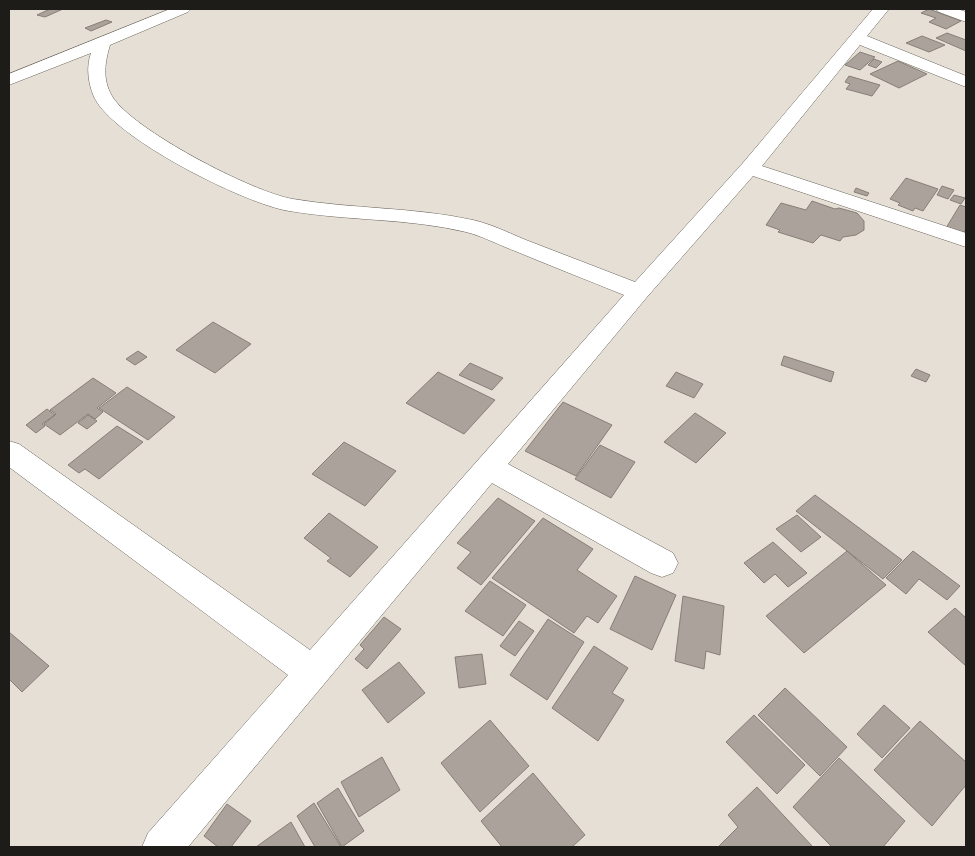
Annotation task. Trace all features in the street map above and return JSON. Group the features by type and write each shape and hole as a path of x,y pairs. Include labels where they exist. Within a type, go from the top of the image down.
{"street":[{"path":"9,80 183,9"},
{"path":"162,847 639,292 749,168 881,9"},
{"path":"944,9 966,17"},
{"path":"138,11 161,18"},
{"path":"856,38 966,82"},
{"path":"103,42 97,59 96,75 103,97 116,113 134,128 164,147 236,188 289,205 394,214 472,226 639,292"},
{"path":"749,168 966,240"},
{"path":"9,452 313,673"},
{"path":"490,467 662,563"}],"building":[{"path":"50,9 63,9 45,17 37,15"},
{"path":"929,9 961,21 946,29 929,22 936,18 921,13"},
{"path":"106,20 112,22 91,31 85,28"},
{"path":"947,33 966,40 966,51 936,38"},
{"path":"922,36 945,45 929,52 906,43"},
{"path":"860,52 875,57 860,70 845,65"},
{"path":"874,59 882,62 876,68 868,65"},
{"path":"898,61 927,74 899,88 870,74"},
{"path":"849,76 880,85 872,96 846,89 850,84 845,82"},
{"path":"906,178 938,189 923,211 915,208 913,211 898,205 900,203 890,199"},
{"path":"942,186 954,190 948,199 937,195"},
{"path":"856,188 869,193 867,196 854,192"},
{"path":"954,195 965,198 961,204 950,200"},
{"path":"812,201 835,209 839,208 857,213 864,221 864,230 856,235 843,237 840,241 821,235 813,243 778,232 780,230 766,225 781,203 806,210"},
{"path":"960,205 966,207 966,229 963,234 946,228"},
{"path":"213,322 251,344 215,373 176,350"},
{"path":"138,351 147,357 135,365 126,359"},
{"path":"784,356 834,372 831,382 781,365"},
{"path":"470,363 503,378 492,390 459,375"},
{"path":"916,369 930,375 926,382 911,376"},
{"path":"438,372 495,400 464,434 406,403"},
{"path":"676,372 703,384 694,398 666,386"},
{"path":"93,378 116,393 97,408 103,412 95,419 88,414 60,435 44,424 56,414 50,410"},
{"path":"127,387 175,417 148,440 99,408"},
{"path":"563,402 612,425 576,476 525,451"},
{"path":"47,409 55,415 42,424 45,426 36,433 26,425"},
{"path":"695,413 726,433 696,463 664,442"},
{"path":"88,415 97,421 87,429 78,423"},
{"path":"117,426 143,442 99,479 85,469 79,473 68,465"},
{"path":"344,442 396,471 365,506 312,474"},
{"path":"600,445 635,462 611,498 575,479"},
{"path":"815,495 902,560 883,579 796,511"},
{"path":"498,498 535,521 481,585 457,568 471,552 457,543"},
{"path":"329,513 378,547 350,577 327,561 331,558 304,538"},
{"path":"797,515 821,537 801,552 776,529"},
{"path":"543,518 593,549 577,570 617,596 598,623 587,616 574,633 492,578"},
{"path":"773,542 807,573 788,587 775,574 764,583 744,563"},
{"path":"847,551 886,585 804,653 766,616"},
{"path":"913,551 960,586 947,600 919,579 906,594 886,578"},
{"path":"635,576 676,595 652,650 610,629"},
{"path":"490,581 526,605 503,636 465,611"},
{"path":"683,596 724,606 720,655 706,651 704,669 675,661"},
{"path":"955,608 966,618 966,666 928,632"},
{"path":"384,617 401,629 367,669 355,659 364,649 360,645"},
{"path":"548,619 584,642 547,700 510,675"},
{"path":"519,621 534,631 515,656 500,646"},
{"path":"9,632 49,666 22,692 9,679"},
{"path":"594,646 628,668 612,693 624,700 598,741 552,708"},
{"path":"482,654 486,684 459,688 455,657"},
{"path":"399,662 425,693 388,723 362,690"},
{"path":"785,688 847,747 820,776 758,715"},
{"path":"884,705 910,728 882,758 857,734"},
{"path":"754,715 805,765 777,794 726,742"},
{"path":"490,720 529,766 480,812 441,763"},
{"path":"920,721 966,762 966,785 932,826 874,770"},
{"path":"382,757 400,790 359,817 341,782"},
{"path":"839,758 905,821 883,847 832,847 793,807"},
{"path":"533,773 585,835 572,847 502,847 481,821"},
{"path":"757,787 813,847 718,847 738,827 728,815"},
{"path":"338,788 364,831 342,847 317,803"},
{"path":"314,803 341,847 315,847 297,816"},
{"path":"227,804 251,821 231,847 218,847 204,836"},
{"path":"291,822 305,847 256,847"}]}
